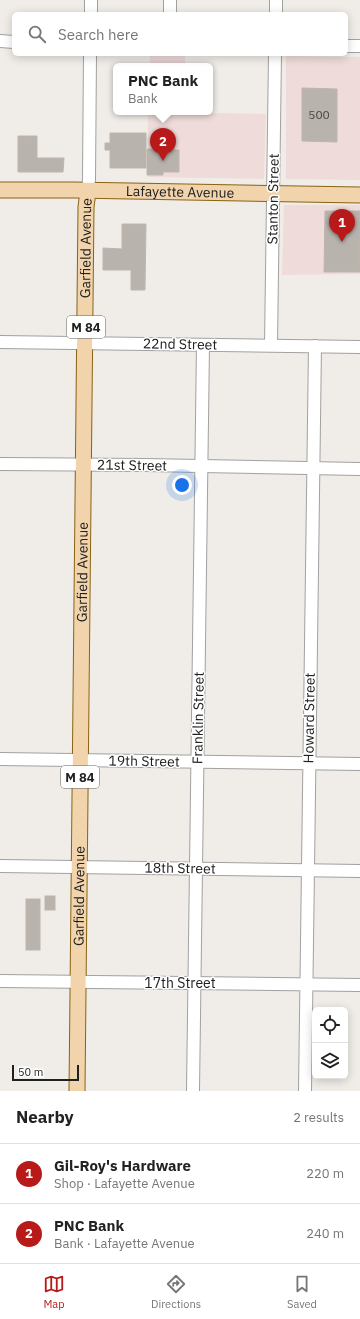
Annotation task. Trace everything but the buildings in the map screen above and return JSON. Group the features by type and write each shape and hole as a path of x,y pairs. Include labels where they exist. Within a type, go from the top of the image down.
{"main road":[{"name":"Lafayette Avenue","path":"0,190 360,195"},
{"name":"Garfield Avenue","path":"77,1091 86,343 86,207 88,191"}],"street":[{"path":"90,12 91,0"},
{"path":"170,0 170,12"},
{"path":"276,0 276,12"},
{"path":"0,41 12,42"},
{"path":"348,46 360,46"},
{"name":"Garfield Avenue","path":"88,191 90,56"},
{"name":"Stanton Street","path":"271,345 275,56"},
{"name":"22nd Street","path":"0,342 360,346"},
{"name":"Franklin Street","path":"193,1091 203,345"},
{"name":"Howard Street","path":"305,1091 312,469 315,346"},
{"name":"21st Street","path":"0,464 360,469"},
{"name":"19th Street","path":"0,759 360,764"},
{"name":"18th Street","path":"0,866 360,871"},
{"name":"17th Street","path":"0,981 360,985"}],"shaded area":[{"path":"150,56 185,56 185,63 150,63"},
{"path":"286,56 360,57 360,180 286,179"},
{"path":"213,113 266,114 264,179 147,177 148,115 213,115"},
{"path":"284,205 360,205 360,274 282,275"}],"place":[{"name":"PNC Bank","path":"163,161"},
{"name":"Gil-Roy's Hardware","path":"342,242"}]}
